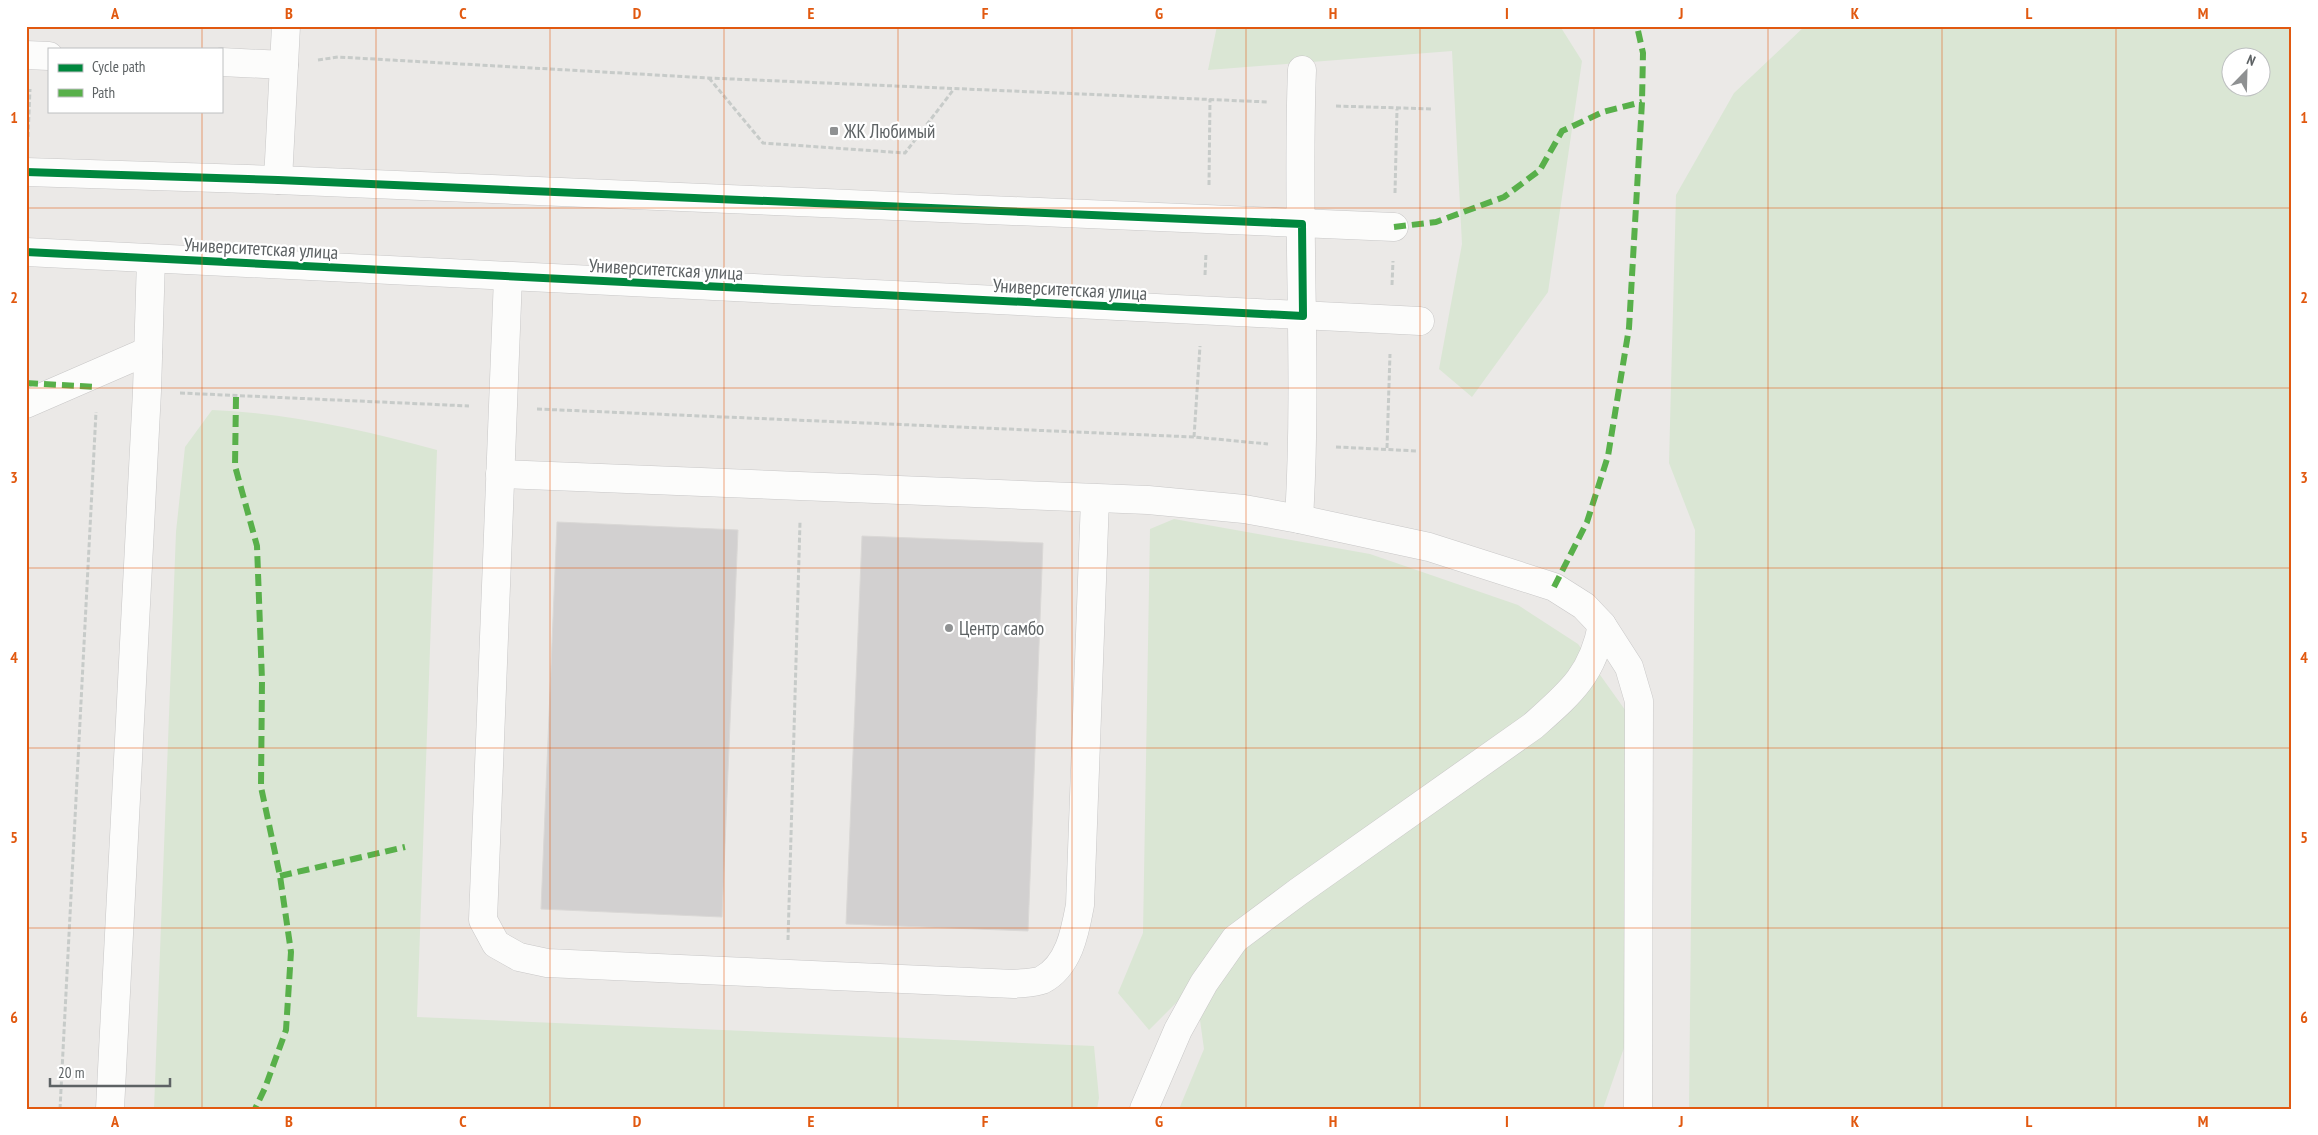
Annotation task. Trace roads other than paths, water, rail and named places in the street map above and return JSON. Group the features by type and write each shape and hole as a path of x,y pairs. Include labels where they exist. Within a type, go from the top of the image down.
{"street":[{"path":"278,180 286,26"},
{"path":"222,62 284,65"},
{"path":"1299,519 1302,470 1300,447 1304,316 1302,70"},
{"path":"27,172 278,180 1394,227"},
{"name":"Университетская улица","path":"26,252 1202,312 1420,321"},
{"path":"110,1109 147,391 151,259"},
{"path":"508,277 482,920 496,944 519,957 546,963 1014,984 1042,980 1062,962 1074,935 1080,906 1095,499"},
{"path":"26,404 148,351"},
{"path":"500,474 1148,500 1244,509 1429,547 1554,586 1584,606 1602,625 1629,667 1639,701 1638,1109"},
{"path":"1144,1109 1178,1030 1204,983 1236,939 1298,892 1532,726 1568,696 1590,667 1598,647 1602,625"}],"place":[{"name":"ЖК Любимый","path":"834,131"},
{"name":"Центр самбо","path":"949,628"}]}
